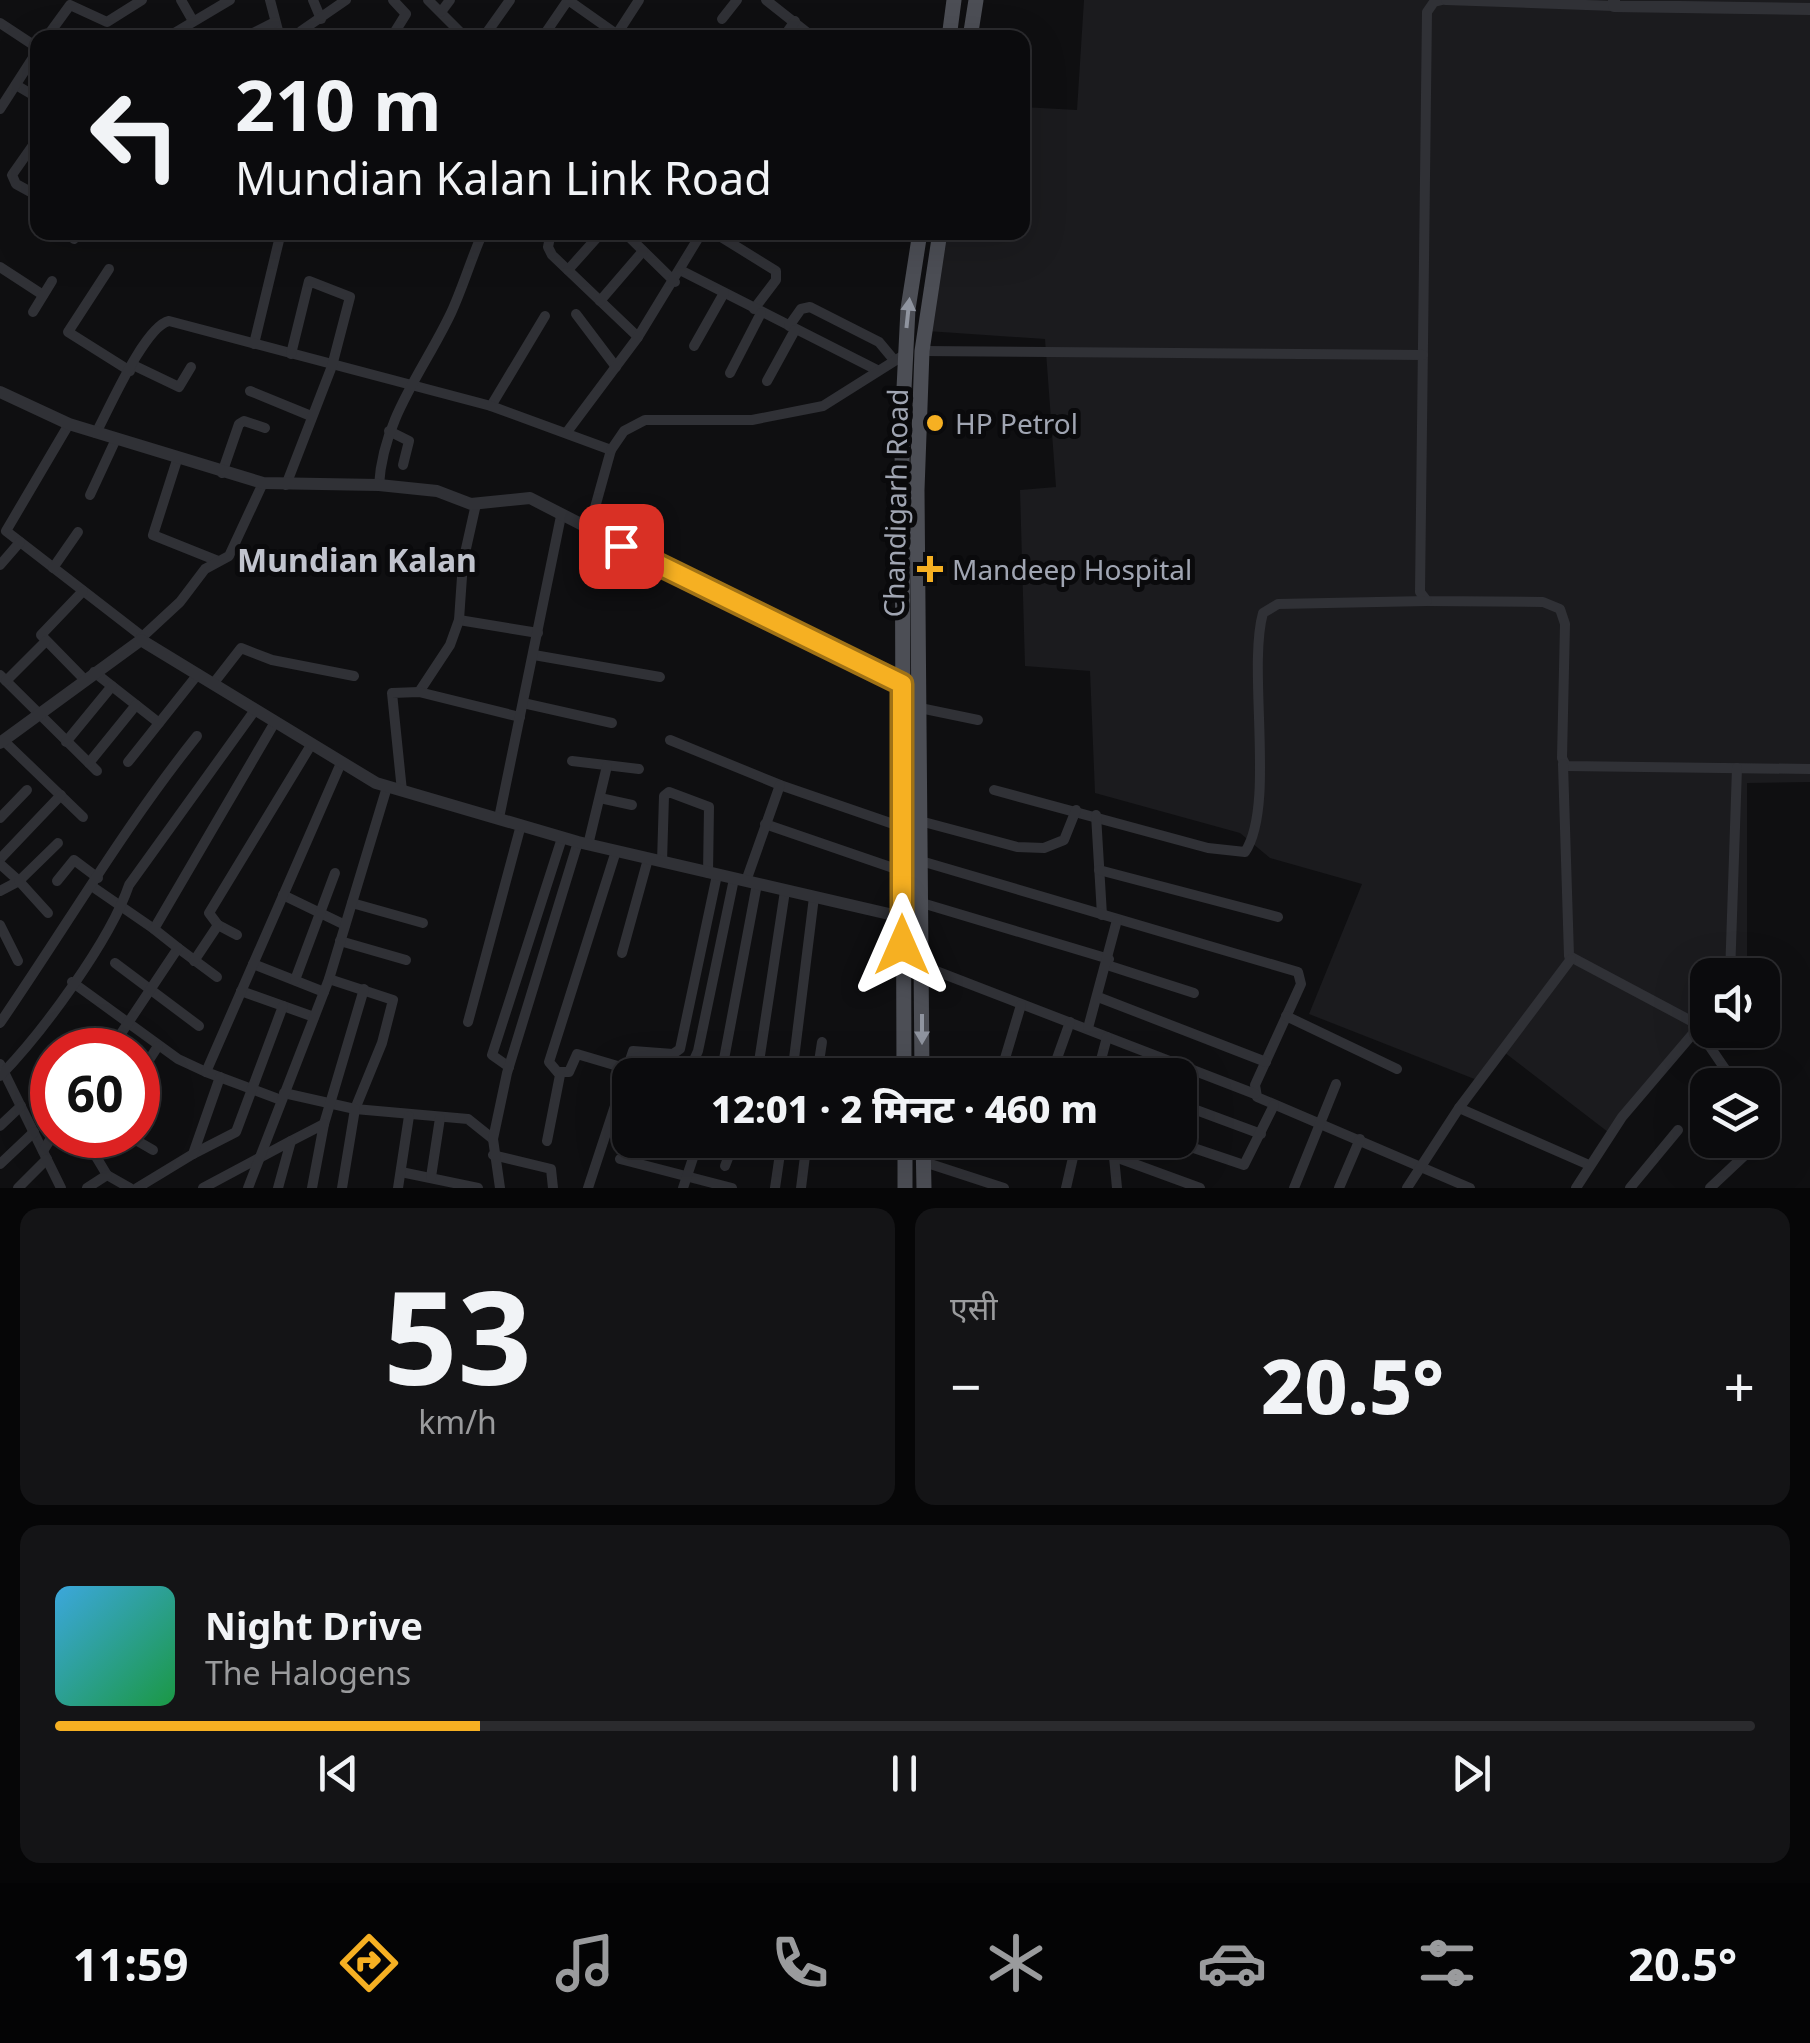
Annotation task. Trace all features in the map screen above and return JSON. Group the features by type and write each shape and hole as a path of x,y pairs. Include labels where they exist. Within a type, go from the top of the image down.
{"main road":[{"path":"950,30 954,0"},
{"path":"971,30 976,0"},
{"name":"Chandigarh Road","path":"904,1058 899,357 919,240"},
{"name":"Chandigarh Road","path":"922,1058 918,490 922,351 939,240"},
{"path":"905,1158 905,1188"},
{"path":"924,1158 924,1188"}],"street":[{"path":"54,0 108,22"},
{"path":"181,0 192,21"},
{"path":"178,30 230,0"},
{"path":"270,0 278,30"},
{"path":"313,0 321,19"},
{"path":"304,30 346,0"},
{"path":"394,0 406,14 397,30"},
{"path":"428,0 459,30"},
{"path":"442,12 450,0"},
{"path":"489,30 510,0"},
{"path":"547,30 568,0 609,30"},
{"path":"621,30 640,0"},
{"path":"722,19 737,0"},
{"path":"766,0 805,30"},
{"path":"105,30 108,22 137,1"},
{"path":"1427,601 1418,585 1428,12 1434,2 1810,9"},
{"path":"53,30 73,5"},
{"path":"788,30 795,21"},
{"path":"260,30 276,22"},
{"path":"0,23 30,44"},
{"path":"2,100 30,62"},
{"path":"16,85 30,93"},
{"path":"30,152 12,175 16,184 30,192"},
{"path":"254,344 279,240"},
{"path":"379,484 390,432 409,385 452,312 479,240"},
{"path":"550,240 549,251 638,336"},
{"path":"568,270 595,240"},
{"path":"632,240 678,276 724,294 877,370"},
{"path":"568,432 638,336 698,240"},
{"path":"726,240 776,270 776,280 757,311 730,373"},
{"path":"600,301 643,252"},
{"path":"0,268 43,295"},
{"path":"109,268 68,332 132,368 179,386 191,368"},
{"path":"286,485 332,366 352,302 347,295 313,280 307,282 291,354"},
{"path":"33,312 52,281"},
{"path":"694,346 724,294"},
{"path":"589,529 611,450 620,434 639,422 752,420 808,410 844,395 899,357 879,342 810,307 801,309 767,380"},
{"path":"576,314 616,367"},
{"path":"491,406 545,316"},
{"path":"96,433 155,328 170,320 491,406 611,450"},
{"path":"922,351 1423,355"},
{"path":"250,390 311,416"},
{"path":"0,392 69,424 177,460 263,483 379,484 437,491 476,504 530,498 902,684 919,687"},
{"path":"222,473 241,422 265,428"},
{"path":"69,424 3,529 141,638 341,763 387,787 583,844 902,917"},
{"path":"390,432 409,441 402,465"},
{"path":"90,495 116,439"},
{"path":"177,460 153,534 218,561"},
{"path":"83,817 2,742 141,638 180,602 205,569 230,556 263,483"},
{"path":"419,692 450,646 459,620 463,562 476,504"},
{"path":"499,818 566,518"},
{"path":"53,568 78,532"},
{"path":"0,565 20,542"},
{"path":"83,591 42,632 46,641 89,676 112,686 159,723"},
{"path":"994,790 1208,848 1245,852 1252,838 1258,782 1263,613 1278,604 1427,601 1544,602 1560,610 1565,624 1564,906 1571,959 1459,1108 1407,1188"},
{"path":"459,620 538,632"},
{"path":"46,641 3,678 93,767 136,705"},
{"path":"213,684 240,648 272,660 354,676"},
{"path":"534,656 660,677"},
{"path":"128,762 198,674"},
{"path":"66,742 112,686"},
{"path":"402,790 391,695 419,692 520,717"},
{"path":"523,702 612,723"},
{"path":"920,708 978,720"},
{"path":"30,1124 1,1070 72,982 123,906 128,885 255,710"},
{"path":"154,928 274,722"},
{"path":"0,1023 96,882 112,848 197,736"},
{"path":"670,740 780,785 902,827"},
{"path":"237,934 218,925 209,913 312,744"},
{"path":"572,761 639,770"},
{"path":"206,1072 341,763"},
{"path":"1563,764 1810,769"},
{"path":"500,1188 493,1138 509,1067 600,798 607,766"},
{"path":"1731,958 1737,768"},
{"path":"695,1058 745,881 780,785"},
{"path":"248,1188 329,980 387,787"},
{"path":"0,818 28,790"},
{"path":"622,953 655,860 664,796 669,792 710,808 712,874 680,1049 673,1054 636,1048 632,1058"},
{"path":"48,913 0,861 60,795"},
{"path":"600,798 632,805"},
{"path":"920,821 1032,848 1064,840 1076,810"},
{"path":"1096,815 1102,915"},
{"path":"764,824 902,871"},
{"path":"468,1022 521,825"},
{"path":"509,1067 492,1055 562,838"},
{"path":"0,891 19,882 58,843"},
{"path":"612,1064 577,1054 570,1072 558,1072 549,1062 616,851"},
{"path":"57,881 74,860 123,906 218,976"},
{"path":"920,861 1298,972 1301,984 1255,1094"},
{"path":"1100,870 1278,918"},
{"path":"295,980 335,873"},
{"path":"724,1058 745,881"},
{"path":"760,1058 785,891"},
{"path":"283,895 345,925"},
{"path":"794,1058 814,897"},
{"path":"922,902 1194,993"},
{"path":"352,903 423,923"},
{"path":"1088,1028 1117,920"},
{"path":"0,925 18,961"},
{"path":"194,961 218,925"},
{"path":"340,942 406,960"},
{"path":"125,1028 178,948"},
{"path":"1571,959 1690,1024"},
{"path":"116,963 199,1026"},
{"path":"253,964 324,992"},
{"path":"923,966 1255,1094 1470,1188"},
{"path":"329,980 390,996 394,1002 382,1044 355,1109 342,1188"},
{"path":"72,982 135,1028"},
{"path":"312,1188 324,1124 364,989"},
{"path":"241,991 314,1017"},
{"path":"1098,997 1266,1062"},
{"path":"1005,1058 1020,1005"},
{"path":"96,1158 107,1175 134,1188 233,1136 283,1006"},
{"path":"1286,1016 1397,1069"},
{"path":"1057,1058 1070,1022"},
{"path":"1104,1058 1108,1037"},
{"path":"1576,1188 1622,1117 1690,1040"},
{"path":"819,1058 822,1042"},
{"path":"160,1047 206,1072 253,1088 330,1106 468,1119 493,1138"},
{"path":"547,1140 558,1072"},
{"path":"193,1154 220,1077"},
{"path":"1294,1188 1336,1084"},
{"path":"1197,1150 1240,1166 1248,1162 1274,1104"},
{"path":"0,1126 21,1106"},
{"path":"1459,1108 1589,1165"},
{"path":"1197,1110 1261,1134"},
{"path":"588,1188 612,1114"},
{"path":"398,1188 409,1116"},
{"path":"431,1178 440,1118"},
{"path":"203,1188 324,1124"},
{"path":"1630,1188 1678,1130"},
{"path":"0,1164 30,1136"},
{"path":"1339,1188 1360,1138"},
{"path":"278,1188 291,1141"},
{"path":"493,1155 552,1170 553,1188"},
{"path":"18,1188 43,1158"},
{"path":"46,1158 61,1188"},
{"path":"685,1183 694,1158"},
{"path":"725,1166 728,1158"},
{"path":"775,1188 779,1158"},
{"path":"800,1188 804,1158"},
{"path":"1066,1188 1071,1158"},
{"path":"1114,1158 1117,1188"},
{"path":"1117,1158 1192,1186"},
{"path":"1710,1188 1742,1158"},
{"path":"620,1159 685,1183 732,1188"},
{"path":"924,1162 1004,1188"},
{"path":"401,1172 478,1188"},
{"path":"87,1188 107,1175"}],"shaded area":[{"path":"1084,0 1810,0 1810,782 1747,783 1747,958 1690,958 1690,1032 1608,1132 1500,1049 1477,1080 1309,1014 1362,884 1270,858 1240,833 1095,793 1090,671 1025,666 1020,490 1056,487 1045,339 927,331 943,240 1030,240 1030,107 1077,110"}],"place":[{"name":"HP Petrol","path":"935,423"},
{"name":"Mandeep Hospital","path":"930,569"}],"district":[{"name":"Mundian Kalan","path":"357,559"}],"route":[{"path":"621,546 902,684 902,945"}]}
